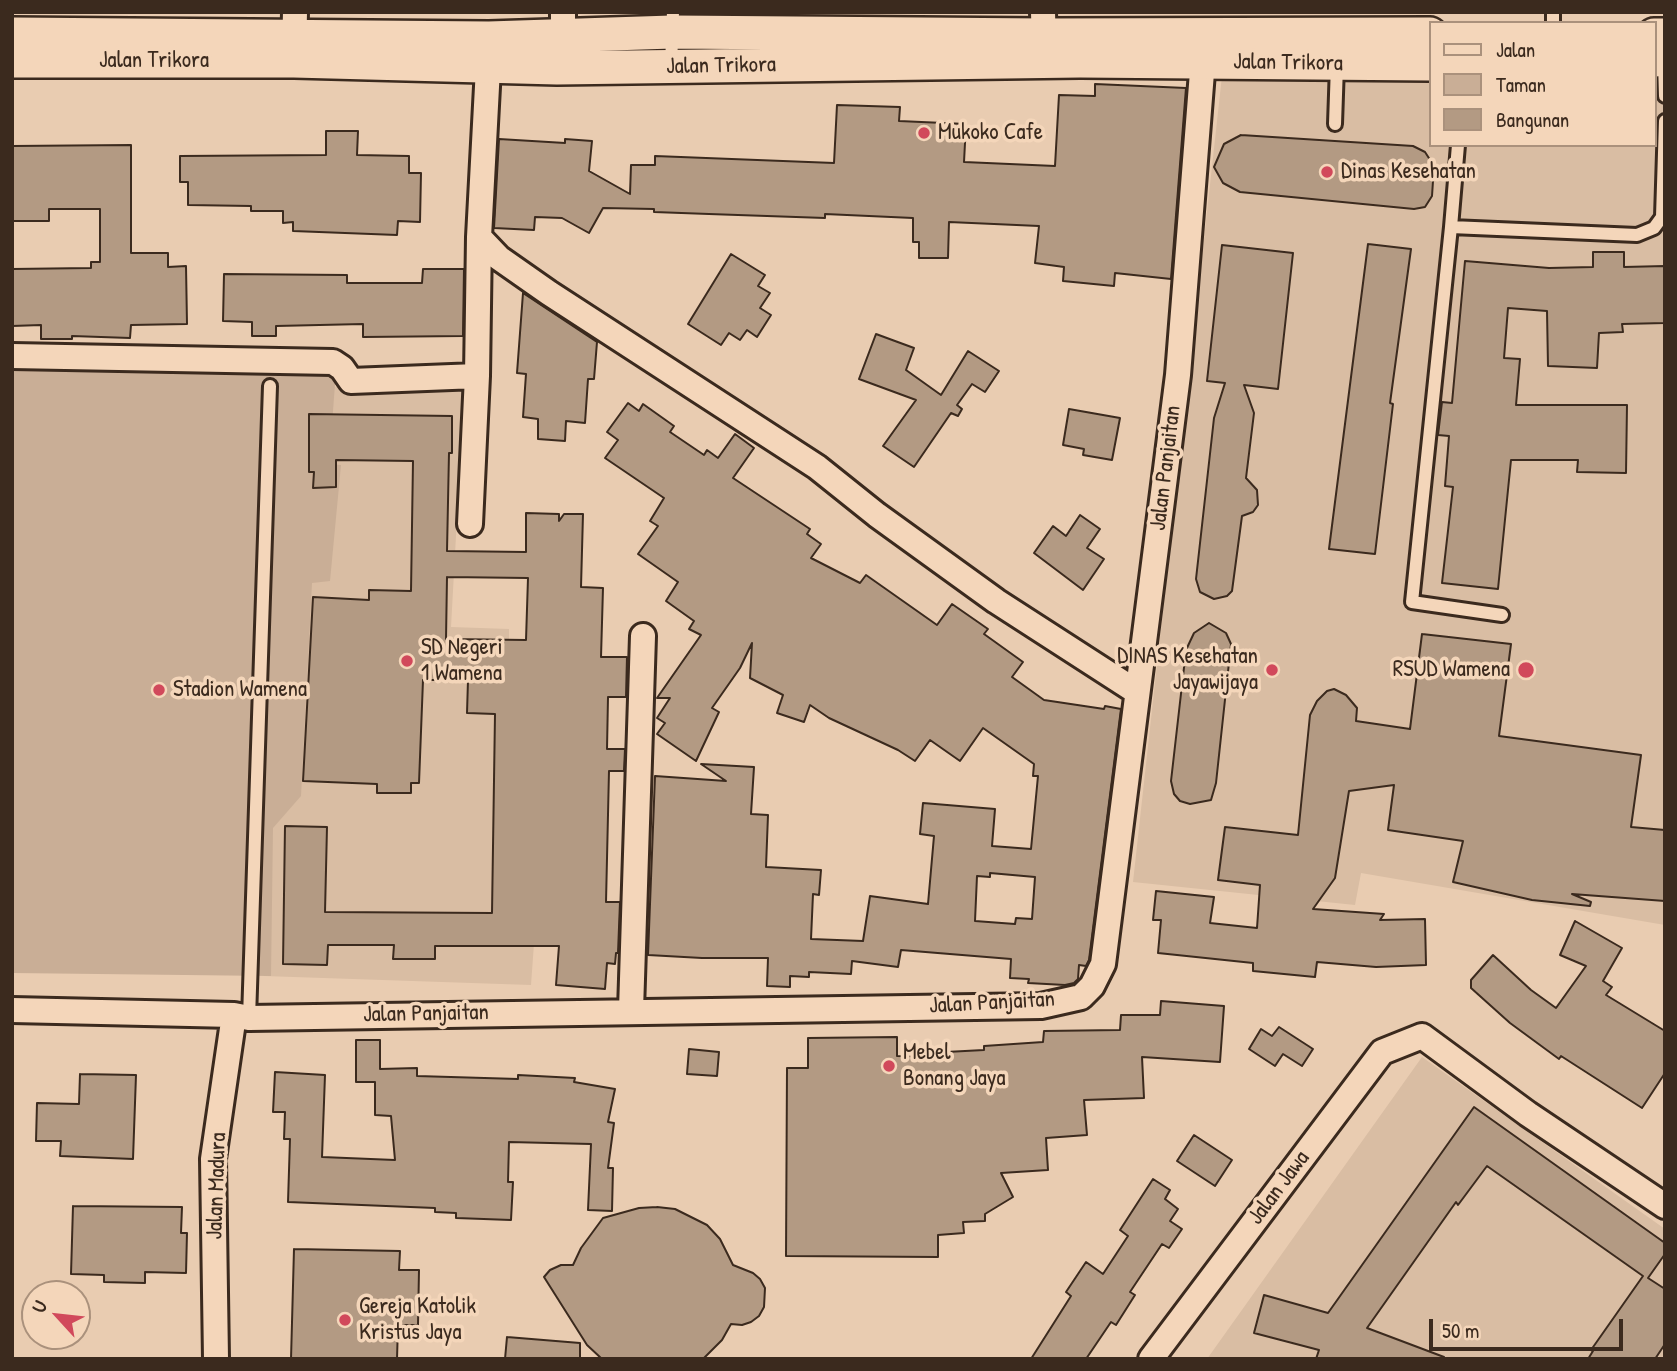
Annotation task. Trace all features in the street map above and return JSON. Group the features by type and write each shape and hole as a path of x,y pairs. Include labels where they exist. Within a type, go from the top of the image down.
{"main road":[{"name":"Jalan Trikora","path":"489,52 563,25 672,22 1080,36 1204,48 1338,44 1428,34"},
{"name":"Jalan Trikora","path":"12,34 295,37 671,66 1044,36"},
{"name":"Jalan Trikora","path":"12,61 295,37"},
{"name":"Jalan Trikora","path":"1338,44 1428,64"}],"street":[{"name":"Jalan Panjaitan","path":"12,1010 241,1016 1041,1006 1081,997 1092,986 1104,964 1178,375 1204,48"},
{"path":"470,524 477,376 479,237 489,52"},
{"path":"479,237 499,258 519,272 817,467 877,515 996,601 1137,691"},
{"path":"12,356 333,362 351,381 477,376"},
{"path":"631,1010 643,636"},
{"name":"Jalan Madura","path":"216,1359 213,1159 241,1016"},
{"name":"Jalan Jawa","path":"1151,1359 1382,1052 1422,1036 1528,1114 1665,1206"}],"lane":[{"path":"671,66 672,22"},
{"path":"1335,124 1338,44"},
{"path":"1665,59 1665,96"},
{"path":"1451,227 1637,235 1654,228 1662,217 1665,121"},
{"path":"1458,147 1412,602 1502,615"},
{"path":"241,1016 270,386"}],"shaded area":[{"path":"1428,72 1428,147 1656,147 1656,72 1665,72 1665,925 1361,873 1355,905 1133,882 1222,76"},
{"name":"SD Negeri 1 Wamena","path":"311,386 464,390 451,627 509,629 509,693 537,902 531,985 264,976 269,819"},
{"path":"1422,1057 1665,1229 1665,1359 1207,1359"}],"green space":[{"name":"Stadion Wamena","path":"12,366 336,371 329,464 341,465 330,581 312,583 301,796 273,828 271,976 12,973"}],"building":[{"path":"1095,84 1186,88 1171,279 1115,273 1114,286 1063,281 1064,267 1035,263 1039,226 949,222 948,258 919,258 919,242 913,242 913,218 825,214 825,218 603,208 589,233 562,218 535,217 534,230 494,228 499,139 565,143 565,139 592,141 589,171 630,194 631,165 655,165 655,156 834,163 837,105 900,107 899,121 966,124 964,162 1055,166 1059,95 1095,96"},
{"path":"326,131 358,131 357,155 409,156 409,173 421,173 420,222 398,221 397,235 293,231 293,222 283,223 283,211 251,211 251,206 188,205 188,182 180,182 180,156 326,155"},
{"path":"1241,135 1413,146 1425,152 1434,166 1432,196 1425,207 1414,209 1240,192 1223,183 1214,167 1224,144"},
{"path":"131,145 131,253 168,253 168,267 186,266 187,324 131,325 130,338 72,336 72,339 41,339 41,325 12,326 12,269 91,268 91,262 100,262 100,209 49,209 49,221 12,221 12,146"},
{"path":"1368,244 1411,249 1390,403 1393,404 1375,554 1329,549"},
{"path":"1222,245 1293,253 1278,389 1244,385 1254,413 1246,478 1257,490 1258,505 1253,512 1242,516 1232,591 1227,596 1214,599 1200,592 1196,579 1214,418 1225,383 1207,381"},
{"path":"1593,252 1624,252 1624,267 1665,266 1665,323 1622,324 1623,332 1599,333 1597,368 1548,366 1547,311 1508,308 1504,358 1520,359 1516,405 1627,405 1626,473 1577,472 1578,460 1511,460 1498,589 1442,583 1453,487 1445,486 1449,436 1438,435 1442,402 1452,403 1465,261 1549,268 1593,267"},
{"path":"731,254 765,275 758,286 770,293 760,308 771,315 757,337 747,330 740,340 729,333 721,345 688,324"},
{"path":"423,269 464,269 463,336 363,337 363,324 276,326 276,336 252,336 252,322 223,321 224,274 347,275 347,283 422,283"},
{"path":"523,293 597,342 594,379 588,379 585,423 566,421 565,441 538,439 538,419 523,417 526,374 517,373"},
{"path":"876,334 914,348 906,370 941,395 968,351 999,371 985,392 972,384 957,405 962,409 958,416 951,413 914,467 883,446 916,400 859,379"},
{"path":"628,403 639,411 643,404 674,426 670,432 704,455 707,450 718,458 735,434 754,448 733,478 810,529 807,534 821,544 811,558 860,583 866,575 937,625 952,604 988,629 984,634 1023,662 1012,677 1044,700 1121,709 1089,960 1086,966 1079,965 1078,979 1074,983 1028,983 1029,979 1010,978 1011,959 901,950 898,967 852,961 851,974 809,972 809,977 790,976 790,987 767,986 768,958 648,955 655,776 726,781 701,764 754,767 751,814 768,815 766,867 821,870 819,895 813,894 811,939 863,941 870,896 928,904 934,836 920,834 923,803 995,809 992,846 1031,849 1038,776 1033,776 1034,764 983,728 960,761 930,740 915,761 898,750 829,718 810,705 804,722 777,713 783,695 750,678 752,643 740,668 712,708 719,712 696,761 657,734 665,723 657,718 670,698 657,698 701,635 689,629 694,621 666,601 678,582 638,554 658,526 650,521 664,498 605,458 618,440 607,432","holes":["990,873 1035,877 1032,919 1016,918 1015,924 975,921 977,876 990,877"]},
{"path":"1069,409 1120,418 1112,460 1083,455 1084,449 1063,445"},
{"path":"309,414 452,416 447,551 526,552 526,513 559,514 559,521 564,514 583,514 581,587 603,588 601,657 627,657 626,697 608,697 607,749 625,749 624,771 609,771 606,902 620,902 618,953 615,964 607,963 605,989 556,985 559,946 435,946 435,959 393,959 394,945 328,945 327,965 283,964 285,826 327,827 325,912 492,913 495,714 467,713 468,680 423,680 419,783 411,783 411,793 377,793 377,784 303,781 313,597 369,600 369,590 411,591 413,461 336,460 336,487 313,488 314,472 309,472","holes":["447,577 528,578 526,640 446,639"]},
{"path":"1080,515 1100,529 1087,548 1104,559 1083,590 1034,553 1053,526 1066,536"},
{"path":"1209,623 1226,633 1231,644 1216,783 1211,800 1190,804 1180,801 1174,794 1171,781 1186,650 1194,633"},
{"path":"1422,634 1511,644 1499,736 1641,755 1631,827 1665,830 1665,901 1572,894 1591,902 1590,906 1532,900 1453,882 1463,841 1388,830 1394,785 1349,791 1335,878 1313,909 1384,914 1380,920 1425,919 1426,965 1376,967 1317,962 1315,977 1253,971 1253,963 1158,953 1161,920 1153,920 1156,891 1214,897 1210,923 1257,928 1260,885 1218,880 1225,827 1298,835 1310,715 1317,701 1327,691 1334,689 1346,695 1357,708 1356,721 1410,729"},
{"path":"1575,921 1622,948 1603,981 1612,987 1606,995 1665,1031 1665,1073 1642,1108 1561,1056 1559,1059 1510,1023 1471,988 1471,980 1493,955 1531,990 1556,1008 1586,966 1560,955"},
{"path":"1161,1001 1224,1006 1220,1062 1142,1057 1144,1098 1084,1100 1087,1135 1046,1138 1048,1170 1001,1173 1013,1197 985,1214 985,1221 963,1222 964,1233 938,1235 938,1257 786,1256 787,1068 808,1068 808,1038 897,1037 897,1056 946,1057 946,1052 984,1050 984,1046 1043,1042 1044,1031 1120,1030 1121,1015 1160,1015"},
{"path":"1279,1027 1313,1049 1302,1066 1283,1054 1275,1066 1249,1049 1261,1029 1272,1036"},
{"path":"356,1040 380,1040 380,1069 417,1068 417,1076 518,1079 518,1075 575,1078 574,1082 615,1089 608,1122 614,1123 608,1168 613,1168 612,1211 588,1210 591,1144 509,1142 508,1182 513,1182 511,1220 456,1218 456,1213 435,1212 435,1208 288,1202 290,1139 284,1139 285,1112 273,1112 275,1072 325,1075 322,1157 395,1160 391,1116 375,1115 375,1082 356,1082"},
{"path":"689,1049 719,1052 717,1076 687,1074"},
{"path":"80,1074 136,1075 133,1159 60,1156 61,1141 36,1141 37,1103 79,1104"},
{"path":"1474,1107 1665,1243 1665,1254 1648,1278 1665,1289 1665,1344 1655,1359 1588,1359 1593,1351 1591,1350 1643,1276 1487,1166 1458,1205 1456,1202 1367,1328 1444,1357 1443,1359 1316,1359 1319,1350 1254,1333 1264,1295 1328,1313"},
{"path":"1194,1135 1232,1160 1215,1186 1177,1161"},
{"path":"1153,1179 1170,1190 1165,1199 1178,1209 1170,1221 1182,1229 1169,1248 1162,1244 1130,1292 1135,1295 1116,1325 1111,1322 1086,1359 1031,1359 1071,1296 1066,1292 1086,1262 1103,1274 1128,1236 1120,1230"},
{"path":"73,1206 182,1207 181,1233 187,1233 186,1273 145,1272 145,1283 104,1282 104,1275 71,1274"},
{"path":"639,1208 675,1209 707,1225 720,1239 733,1265 753,1273 760,1279 765,1288 764,1307 759,1316 751,1322 731,1324 722,1340 703,1359 602,1359 587,1345 544,1277 550,1270 561,1265 573,1265 581,1248 603,1218"},
{"name":"Gereja Katolik Kristus Jaya","path":"294,1249 400,1251 399,1270 419,1270 418,1325 398,1325 397,1359 291,1359"},
{"path":"507,1337 580,1343 580,1359 505,1359"}],"place":[{"name":"Mukoko Cafe","path":"924,133"},
{"name":"Dinas Kesehatan","path":"1327,172"},
{"name":"SD Negeri 1 Wamena","path":"407,661"},
{"name":"DINAS Kesehatan Jayawijaya","path":"1272,670"},
{"name":"RSUD Wamena","path":"1526,670"},
{"name":"Stadion Wamena","path":"159,690"},
{"name":"Mebel Bonang Jaya","path":"889,1066"},
{"name":"Gereja Katolik Kristus Jaya","path":"345,1320"}]}
